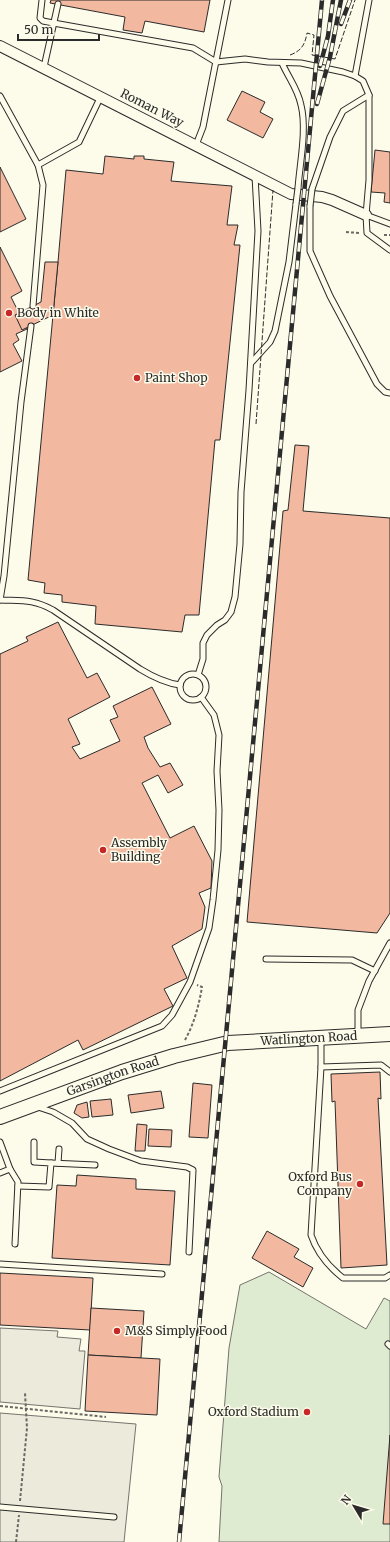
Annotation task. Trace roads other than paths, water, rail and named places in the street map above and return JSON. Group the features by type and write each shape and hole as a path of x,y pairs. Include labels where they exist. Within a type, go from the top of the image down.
{"main road":[{"name":"Watlington Road","path":"228,1043 390,1034"},
{"name":"Garsington Road","path":"0,1117 122,1072 174,1056 228,1043"}],"street":[{"name":"Roman Way","path":"0,46 101,96 255,176 294,191"},
{"path":"294,191 322,197 366,215"}],"lane":[{"path":"42,0 40,18 43,21 54,24 193,48 216,62 245,59 282,63 301,63 355,76 363,82 369,95 369,180 366,215 367,233 390,250"},
{"path":"196,145 204,127 228,0"},
{"path":"355,76 369,0"},
{"path":"44,67 58,4"},
{"path":"251,363 270,342 274,331 289,262 296,204 294,191 303,134 301,105 296,88 282,63"},
{"path":"369,95 343,111 330,137 312,189 310,206 310,251 330,296 377,384 385,392 390,393"},
{"path":"0,96 38,165 43,185 33,306"},
{"path":"38,165 79,142 101,96"},
{"path":"198,675 203,659 203,643 207,635 217,625 226,620 231,612 235,598 240,544 241,492 251,363 258,230 255,176"},
{"path":"366,215 390,224"},
{"path":"31,326 21,402 4,576 0,600 28,600 42,604 140,670 171,684 180,685"},
{"path":"194,674 198,675 203,679 205,692 201,697 194,700 186,698 181,693 180,685 181,681 186,676 194,674"},
{"path":"0,1091 162,1026 172,1015 190,982 209,928 218,850 219,810 217,771 219,735 214,715 201,697"},
{"path":"358,1036 358,1010 375,971 390,943"},
{"path":"266,959 352,960 375,971"},
{"path":"321,1038 321,1067 311,1235 314,1246 327,1263 343,1278 385,1278 390,1275"},
{"path":"321,1067 381,1065 390,1072"},
{"path":"33,1105 53,1112 72,1123 87,1139 109,1149 141,1161 187,1167 193,1170 189,1252"},
{"path":"0,1142 10,1169 18,1182 15,1244"},
{"path":"34,1142 34,1162 95,1165"},
{"path":"58,1163 59,1149"},
{"path":"18,1186 49,1187 51,1163"},
{"path":"0,1173 10,1169"},
{"path":"0,1264 162,1274"},
{"path":"0,1507 114,1517"}],"railway":[{"path":"179,1542 322,0"},
{"path":"320,66 328,36 333,0"},
{"path":"317,104 330,57 341,0"},
{"path":"341,24 350,0"}],"place":[{"name":"Body in White","path":"9,313"},
{"name":"Paint Shop","path":"137,378"},
{"name":"Assembly Building","path":"103,850"},
{"name":"Oxford Bus Company","path":"360,1184"},
{"name":"M&S Simply Food","path":"117,1331"},
{"name":"Oxford Stadium","path":"307,1412"}]}
